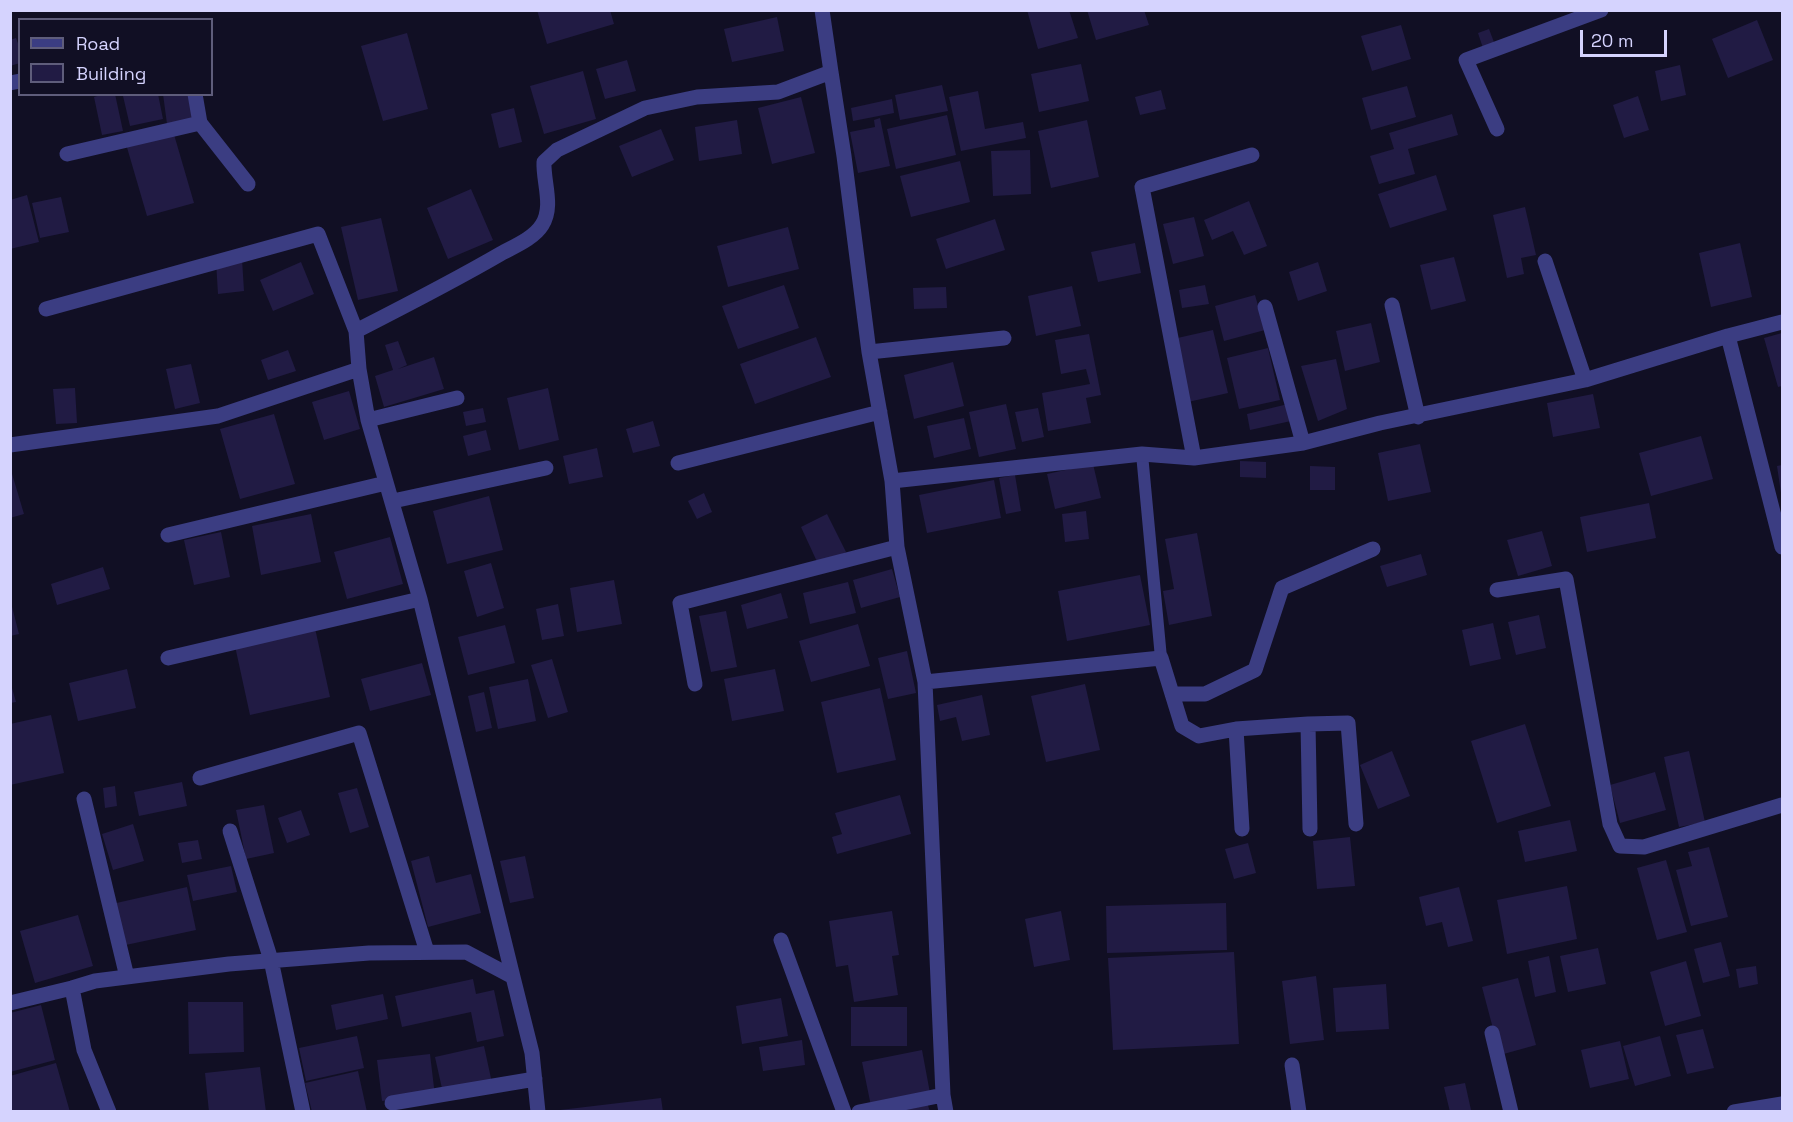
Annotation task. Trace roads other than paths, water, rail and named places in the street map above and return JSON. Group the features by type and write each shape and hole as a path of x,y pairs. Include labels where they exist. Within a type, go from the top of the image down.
{"street":[{"path":"822,10 844,156 869,352 892,481 897,547 925,682 943,1095 946,1112"},
{"path":"1497,129 1466,60 1600,10"},
{"path":"356,331 527,239 543,224 549,203 543,177 544,162 557,150 645,108 697,97 778,92 831,72"},
{"path":"195,96 200,123 248,184"},
{"path":"67,154 200,123"},
{"path":"1194,458 1142,187 1252,155"},
{"path":"46,309 318,234 356,331 359,369 369,420 420,599 532,1053 538,1112"},
{"path":"1545,261 1585,380"},
{"path":"1392,305 1418,417"},
{"path":"1265,307 1303,442"},
{"path":"892,481 1142,454 1194,458 1303,442 1380,423 1418,417 1585,380 1728,336 1782,322"},
{"path":"1728,336 1782,547"},
{"path":"869,352 1004,338"},
{"path":"10,445 218,416 359,369"},
{"path":"369,420 457,398"},
{"path":"678,463 880,412"},
{"path":"393,501 546,468"},
{"path":"168,535 386,483"},
{"path":"695,684 680,603 897,547"},
{"path":"1172,694 1205,694 1255,670 1282,588 1373,549"},
{"path":"1497,590 1566,579 1610,824 1620,846 1644,847 1782,805"},
{"path":"168,658 420,599"},
{"path":"925,682 1161,658 1182,726 1199,736 1236,729 1348,723 1356,824"},
{"path":"1308,724 1310,830"},
{"path":"1236,729 1242,829"},
{"path":"200,778 359,733 427,952"},
{"path":"84,799 127,977"},
{"path":"230,831 271,960 303,1112"},
{"path":"781,940 844,1112"},
{"path":"10,1003 94,981 229,963 369,953 466,952 513,977"},
{"path":"72,988 84,1050 109,1112"},
{"path":"1492,1034 1511,1112"},
{"path":"1292,1065 1299,1112"},
{"path":"392,1104 535,1079"},
{"path":"859,1112 943,1095"},
{"path":"1734,1112 1782,1104"}],"lane":[{"path":"1142,454 1161,658"}]}
